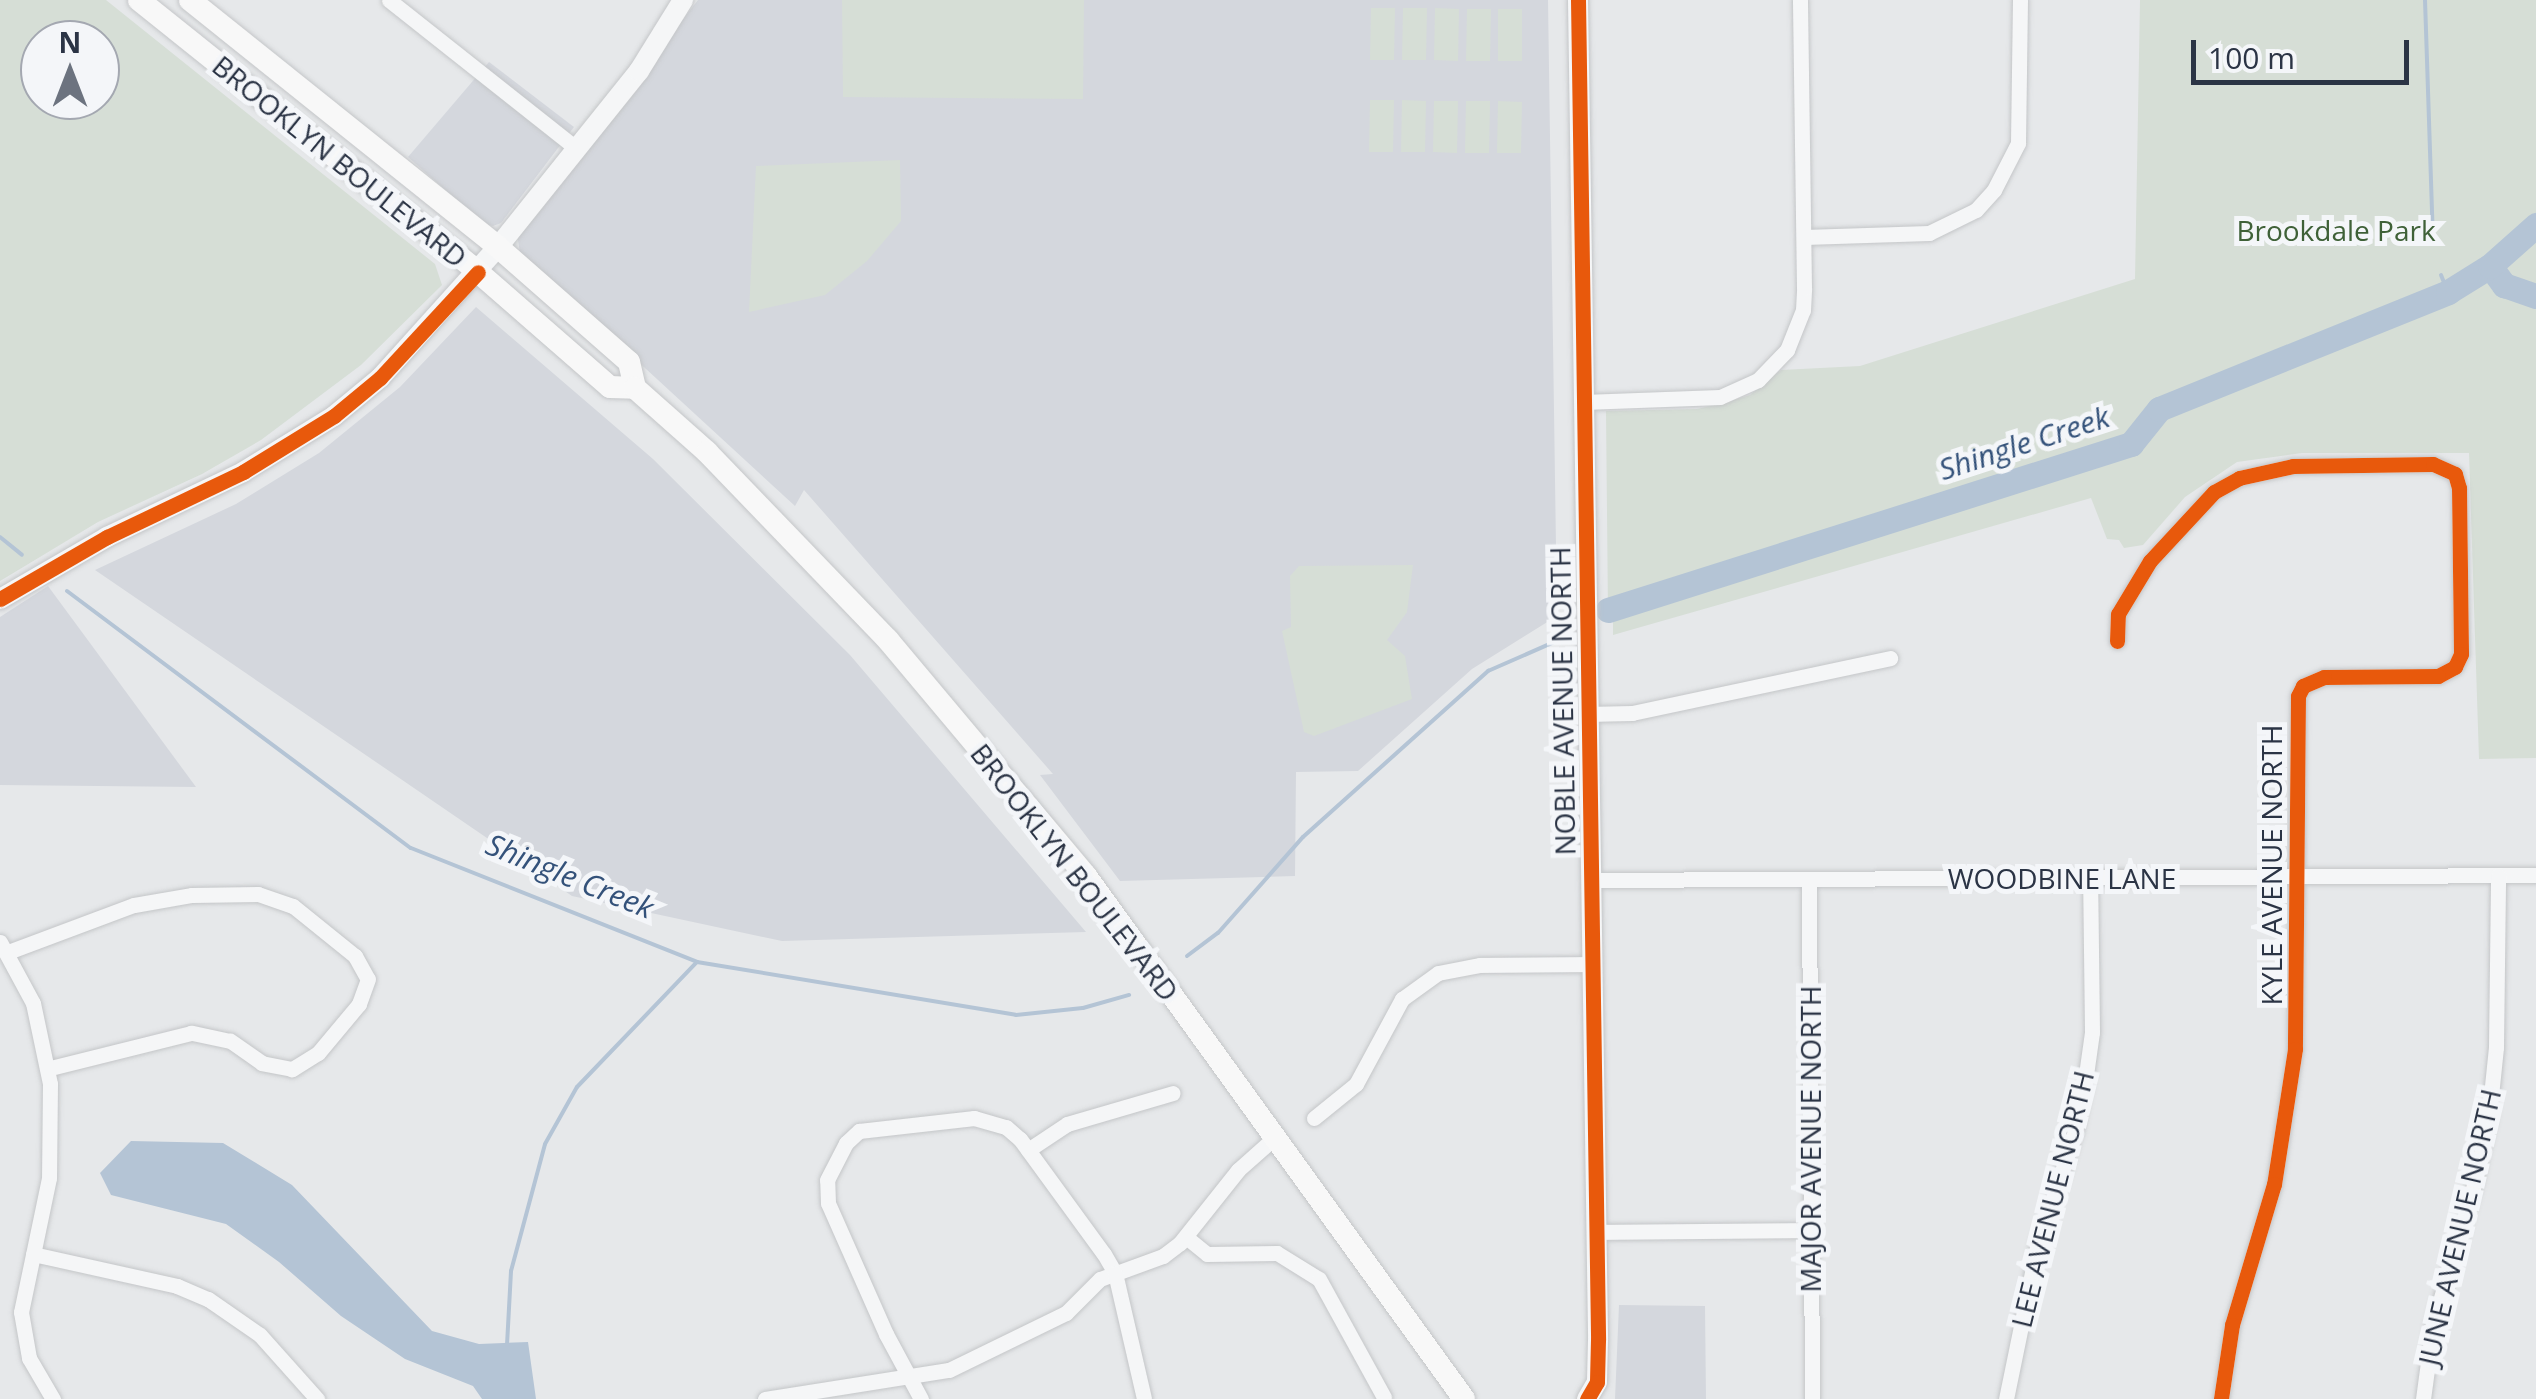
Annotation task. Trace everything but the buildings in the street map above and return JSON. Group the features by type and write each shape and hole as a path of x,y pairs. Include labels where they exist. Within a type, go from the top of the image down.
{"main road":[{"name":"BROOKLYN BOULEVARD","path":"139,0 478,272 610,387 635,388"},
{"name":"BROOKLYN BOULEVARD","path":"190,0 498,247 629,362 635,388 707,452 944,704 1086,876 1464,1399"}],"street":[{"path":"389,0 576,148"},
{"path":"0,600 107,537 243,472 334,416 394,364 478,272 639,70 683,0"},
{"name":"NOBLE AVENUE NORTH","path":"1578,0 1596,1232 1597,1382 1588,1399"},
{"path":"1583,402 1720,397 1758,380 1787,350 1803,310 1800,0"},
{"path":"1804,237 1929,233 1976,210 1994,190 2018,143 2020,0"},
{"name":"KYLE AVENUE NORTH","path":"2117,641 2118,614 2150,561 2214,492 2239,478 2293,466 2445,466 2454,474 2459,488 2461,654 2454,667 2438,676 2324,677 2303,686 2296,708 2296,1049 2274,1184 2232,1325 2221,1399"},
{"path":"1586,714 1663,707 1890,658"},
{"name":"JUNE AVENUE NORTH","path":"2423,1399 2434,1325 2476,1182 2488,1115 2498,996 2498,875"},
{"name":"WOODBINE LANE","path":"1589,880 2536,875"},
{"name":"LEE AVENUE NORTH","path":"2006,1399 2032,1266 2075,1132 2085,1082 2092,1032 2090,878"},
{"name":"MAJOR AVENUE NORTH","path":"1809,879 1812,1399"},
{"path":"48,1069 190,1033 230,1042 262,1062 292,1069 318,1054 359,1004 368,979 355,956 293,906 258,894 192,895 134,905 4,947 33,1003 48,1069 49,1178 21,1312 22,1336 29,1358 52,1399"},
{"path":"1314,1118 1356,1084 1402,999 1438,973 1480,965 1590,964"},
{"path":"1028,1150 1067,1124 1173,1092"},
{"path":"921,1399 879,1320 825,1188 852,1137 874,1128 991,1120 1006,1127 1028,1150 1116,1273 1144,1399"},
{"path":"765,1399 949,1370 1066,1313 1100,1279 1163,1256 1186,1237 1238,1170 1274,1138"},
{"path":"1596,1232 1809,1230"},
{"path":"1186,1237 1208,1254 1277,1253 1319,1279 1384,1397"},
{"path":"33,1254 178,1286 208,1299 260,1335 316,1399"}],"shaded area":[{"path":"698,0 1548,0 1557,616 1472,669 1358,771 1296,772 1295,876 1120,881 1040,775 1053,774 804,490 795,506 520,253 517,233"},
{"path":"489,62 574,127 501,223 493,226 484,224 408,157"},
{"path":"476,307 653,459 850,655 1086,932 782,941 572,896 95,570 236,504 319,453 400,387"},
{"path":"48,586 196,787 0,785 0,617"},
{"path":"1619,1305 1705,1306 1706,1399 1615,1399"}],"green space":[{"path":"0,0 106,0 435,264 442,285 361,365 261,440 202,474 98,522 0,581"},
{"path":"842,0 1084,0 1083,99 843,97"},
{"name":"Brookdale Park","path":"2140,0 2536,0 2536,758 2479,759 2469,453 2302,453 2237,462 2185,497 2143,545 2124,548 2119,540 2107,539 2091,498 1613,635 1613,614 1608,614 1606,411 1697,409 1727,402 1750,395 1781,370 1860,366 2135,279"},
{"path":"1371,8 1395,8 1394,60 1370,60"},
{"path":"1403,8 1427,8 1426,60 1402,60"},
{"path":"1435,8 1459,9 1458,61 1434,60"},
{"path":"1467,9 1491,9 1490,61 1466,61"},
{"path":"1498,9 1522,9 1522,61 1498,61"},
{"path":"1370,100 1394,100 1393,152 1369,152"},
{"path":"1402,100 1426,101 1425,152 1401,152"},
{"path":"1434,101 1458,101 1457,153 1433,152"},
{"path":"1466,101 1490,101 1489,153 1465,153"},
{"path":"1498,101 1522,102 1521,153 1497,153"},
{"path":"900,160 901,221 867,261 825,295 749,312 756,166"},
{"path":"1413,565 1407,612 1387,640 1405,656 1412,699 1314,736 1304,732 1282,631 1291,627 1290,576 1299,566"}],"water":[{"path":"131,1141 223,1143 292,1185 432,1331 479,1344 528,1342 536,1399 482,1399 473,1386 405,1359 341,1316 279,1262 226,1224 111,1195 100,1173"}],"waterway":[{"path":"2425,0 2433,243"},
{"name":"Shingle Creek","path":"1608,610 2131,444 2159,409 2448,292 2490,266 2536,225"},
{"path":"2490,266 2504,285 2536,296"},
{"path":"2441,275 2448,292"},
{"name":"Shingle Creek","path":"0,537 22,555"},
{"name":"Shingle Creek","path":"67,591 411,848 697,962 1016,1015 1083,1008 1129,995"},
{"name":"Shingle Creek","path":"1187,956 1218,933 1303,837 1488,671 1561,639"},
{"path":"507,1345 511,1271 545,1144 577,1087 697,962"}],"cycle path":[{"path":"1578,0 1598,1340 1597,1382 1587,1399"},
{"path":"0,599 107,537 243,472 334,416 380,378 478,272"},
{"path":"2117,641 2118,614 2150,561 2214,492 2239,478 2293,466 2433,464 2455,474 2459,488 2461,654 2455,667 2438,676 2324,677 2303,686 2298,696 2295,1049 2274,1184 2232,1325 2221,1399"}]}
